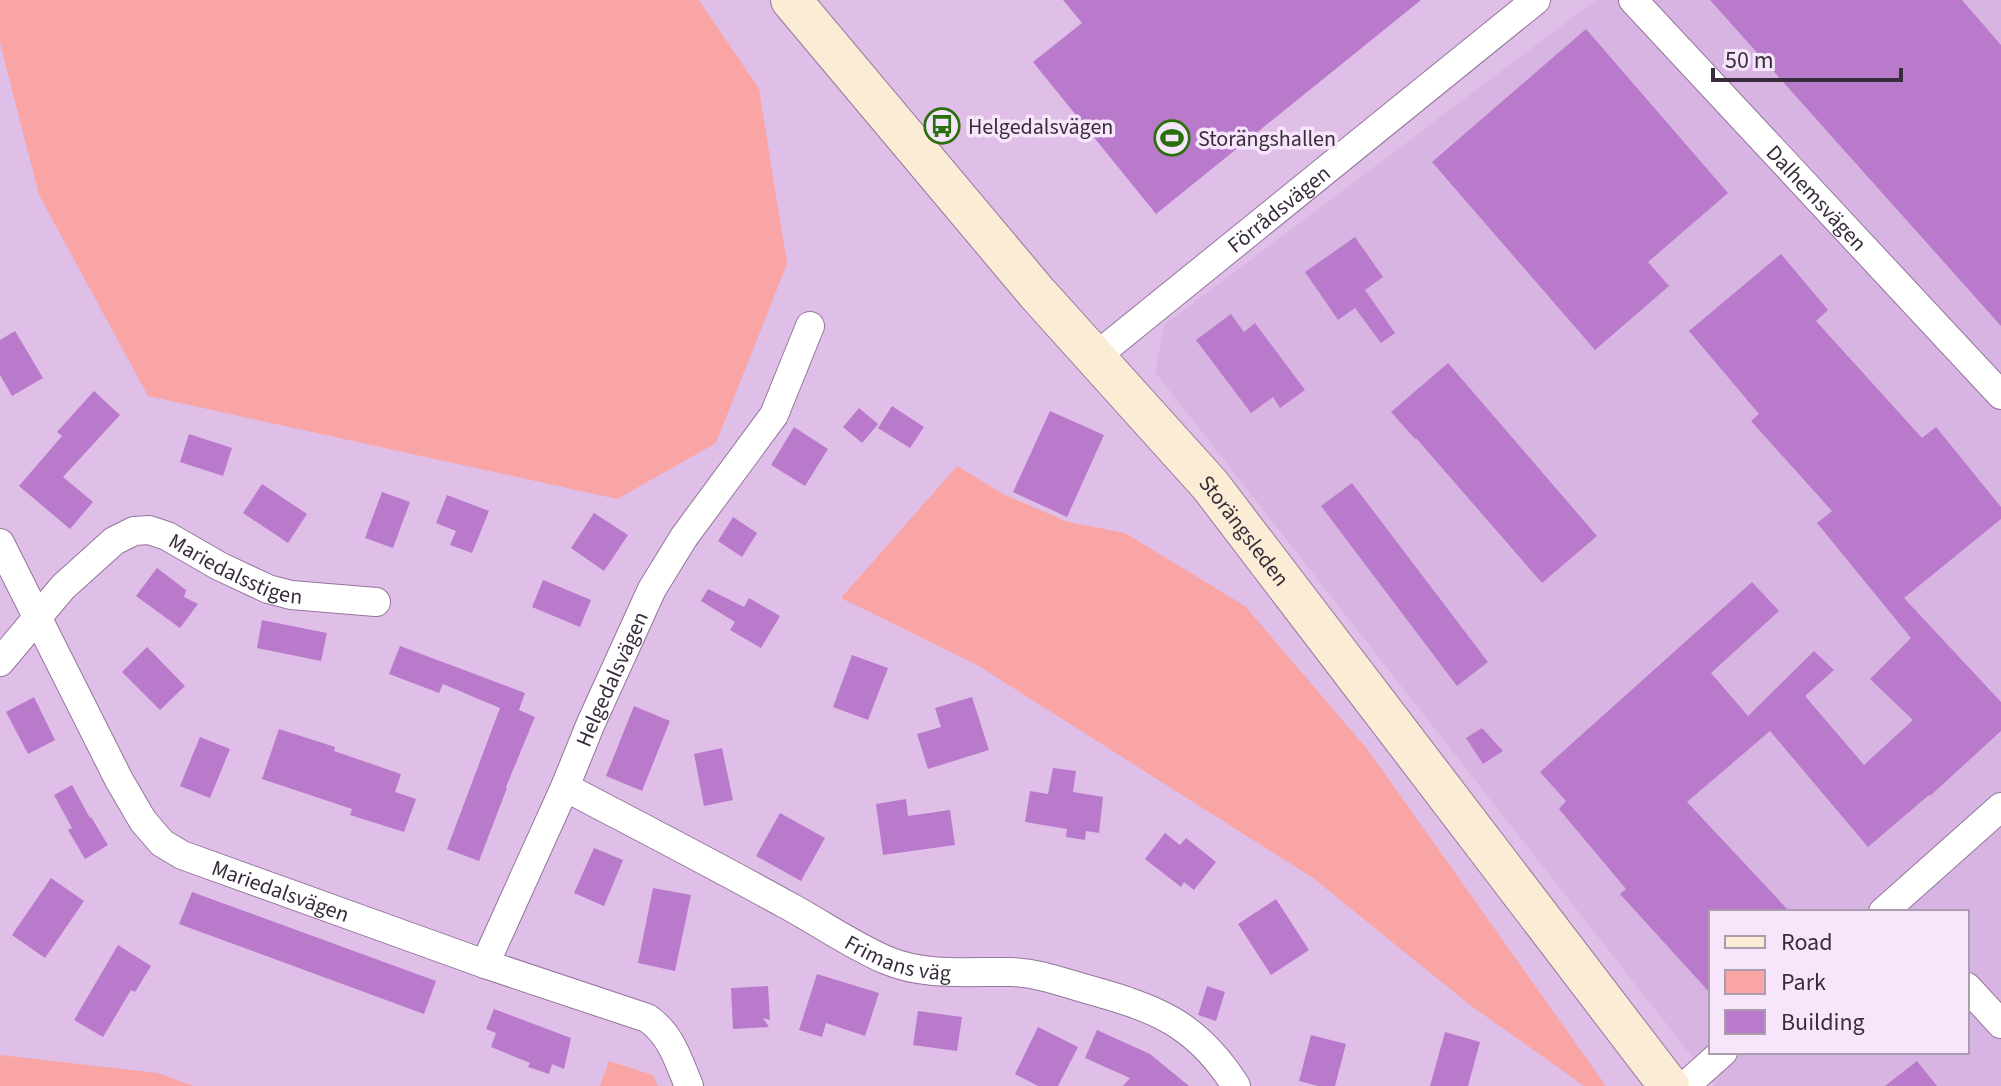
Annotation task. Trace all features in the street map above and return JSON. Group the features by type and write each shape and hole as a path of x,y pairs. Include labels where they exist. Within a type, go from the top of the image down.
{"main road":[{"name":"Storängsleden","path":"791,0 1037,293 1210,485 1669,1086"}],"street":[{"name":"Förrådsvägen","path":"1095,357 1536,0"},
{"name":"Dalhemsvägen","path":"1633,0 2001,395"},
{"name":"Helgedalsvägen","path":"485,964 652,589 684,537 774,415 810,326"},
{"name":"Mariedalsstigen","path":"0,662 63,587 114,541 134,531 149,530 167,536 219,566 268,589 291,595 376,602"},
{"name":"Mariedalsvägen","path":"0,543 119,780 143,821 162,843 182,855 485,964 647,1018 659,1026 668,1039 689,1086"},
{"name":"Frimans väg","path":"565,787 890,962 931,971 1037,974 1120,998 1171,1018 1204,1044 1221,1062 1236,1086"},
{"path":"1891,909 2001,807"},
{"path":"1969,989 2001,1024"},
{"path":"1685,1086 1721,1054"}],"shaded area":[{"path":"1596,0 2001,0 2001,1086 1715,1086 1155,372 1164,325"}],"green space":[{"path":"0,0 699,0 759,89 787,264 716,443 617,499 148,396 39,195 0,43"},
{"path":"957,466 1005,495 1068,522 1125,533 1245,606 1368,750 1606,1086 1584,1086 1470,1005 1313,878 977,665 841,598"},
{"path":"0,1055 158,1073 193,1086 0,1086"},
{"path":"609,1061 653,1075 658,1086 600,1086"}],"building":[{"name":"Storängshallen","path":"1063,0 1421,0 1156,214 1033,62 1082,23"},
{"path":"1710,0 1962,0 2001,45 2001,326"},
{"path":"1586,29 1728,193 1648,262 1669,286 1595,350 1432,162"},
{"path":"1355,237 1383,277 1365,290 1395,333 1381,343 1355,308 1338,320 1305,272"},
{"path":"1781,254 1828,310 1816,321 1922,438 1936,427 2001,507 2001,519 1904,598 2001,702 2001,731 1868,847 1770,731 1687,802 1788,910 1709,910 1709,992 1620,894 1626,889 1559,809 1566,801 1540,772 1752,582 1779,611 1711,673 1748,716 1814,651 1834,670 1805,696 1864,765 1913,720 1870,679 1911,638 1817,523 1832,511 1751,421 1759,414 1689,331"},
{"path":"1231,314 1244,332 1255,323 1305,390 1280,408 1273,397 1251,413 1196,340"},
{"path":"15,331 43,378 12,396 0,375 0,340"},
{"path":"1448,363 1597,536 1542,583 1391,412"},
{"path":"94,391 120,415 63,477 93,502 70,529 19,486 62,436 57,432"},
{"path":"892,406 924,427 910,448 878,428"},
{"path":"859,408 878,424 862,443 843,427"},
{"path":"1050,411 1104,435 1067,517 1013,492"},
{"path":"794,427 828,449 805,486 771,465"},
{"path":"189,434 232,448 223,476 180,462"},
{"path":"1352,483 1488,662 1457,686 1321,506"},
{"path":"262,484 307,514 288,543 243,513"},
{"path":"382,492 410,502 393,548 365,538"},
{"path":"447,495 489,511 472,553 450,545 456,531 436,523"},
{"path":"594,513 628,535 604,571 571,548"},
{"path":"733,517 757,533 742,557 718,541"},
{"path":"157,568 186,590 184,597 198,604 180,628 136,596"},
{"path":"543,580 591,600 580,627 532,607"},
{"path":"708,589 744,607 749,598 780,616 761,648 730,630 735,622 701,601"},
{"path":"262,620 327,633 321,661 257,648"},
{"path":"400,646 525,693 519,710 535,717 479,861 447,849 500,708 443,684 439,693 389,674"},
{"path":"147,647 185,686 160,710 122,672"},
{"path":"852,655 888,668 868,720 833,707"},
{"path":"34,697 55,740 28,754 6,712"},
{"path":"972,697 989,750 928,769 917,734 941,727 935,708"},
{"path":"634,706 670,721 642,791 606,776"},
{"path":"1482,728 1503,751 1483,764 1466,738"},
{"path":"279,729 335,747 334,751 401,774 395,792 416,799 404,832 350,815 352,809 262,779"},
{"path":"200,737 230,749 210,798 180,786"},
{"path":"722,748 733,800 704,806 694,754"},
{"path":"1053,768 1076,771 1073,792 1103,797 1099,833 1086,831 1085,840 1066,837 1067,829 1025,822 1030,791 1048,794"},
{"path":"72,785 108,845 85,859 68,830 72,828 54,795"},
{"path":"906,799 908,816 950,810 955,845 883,855 876,804"},
{"path":"780,813 825,838 801,881 756,856"},
{"path":"1165,833 1180,845 1186,838 1216,862 1194,890 1184,882 1181,887 1145,859"},
{"path":"594,848 623,860 604,906 574,893"},
{"path":"51,878 84,901 45,958 12,935"},
{"path":"653,888 691,895 675,971 638,963"},
{"path":"192,892 436,981 424,1014 179,924"},
{"path":"1276,899 1309,950 1271,975 1238,924"},
{"path":"118,945 151,966 135,992 131,990 103,1037 74,1020"},
{"path":"817,974 879,993 865,1036 826,1023 822,1037 799,1030"},
{"path":"768,986 770,1020 763,1018 769,1027 733,1029 731,988"},
{"path":"1207,986 1225,992 1216,1021 1198,1015"},
{"path":"494,1009 571,1038 564,1069 552,1064 549,1074 528,1067 530,1063 491,1047 496,1033 486,1029"},
{"path":"918,1011 962,1017 957,1051 913,1045"},
{"path":"1038,1027 1078,1047 1058,1086 1038,1086 1015,1074"},
{"path":"1097,1030 1150,1054 1189,1086 1123,1086 1130,1078 1085,1058"},
{"path":"1445,1032 1480,1042 1468,1086 1430,1086"},
{"path":"1311,1035 1346,1044 1335,1086 1299,1081"},
{"path":"1917,1061 1937,1086 1885,1086"}],"place":[{"name":"Helgedalsvägen","path":"942,126"},
{"name":"Storängshallen","path":"1172,138"}]}
